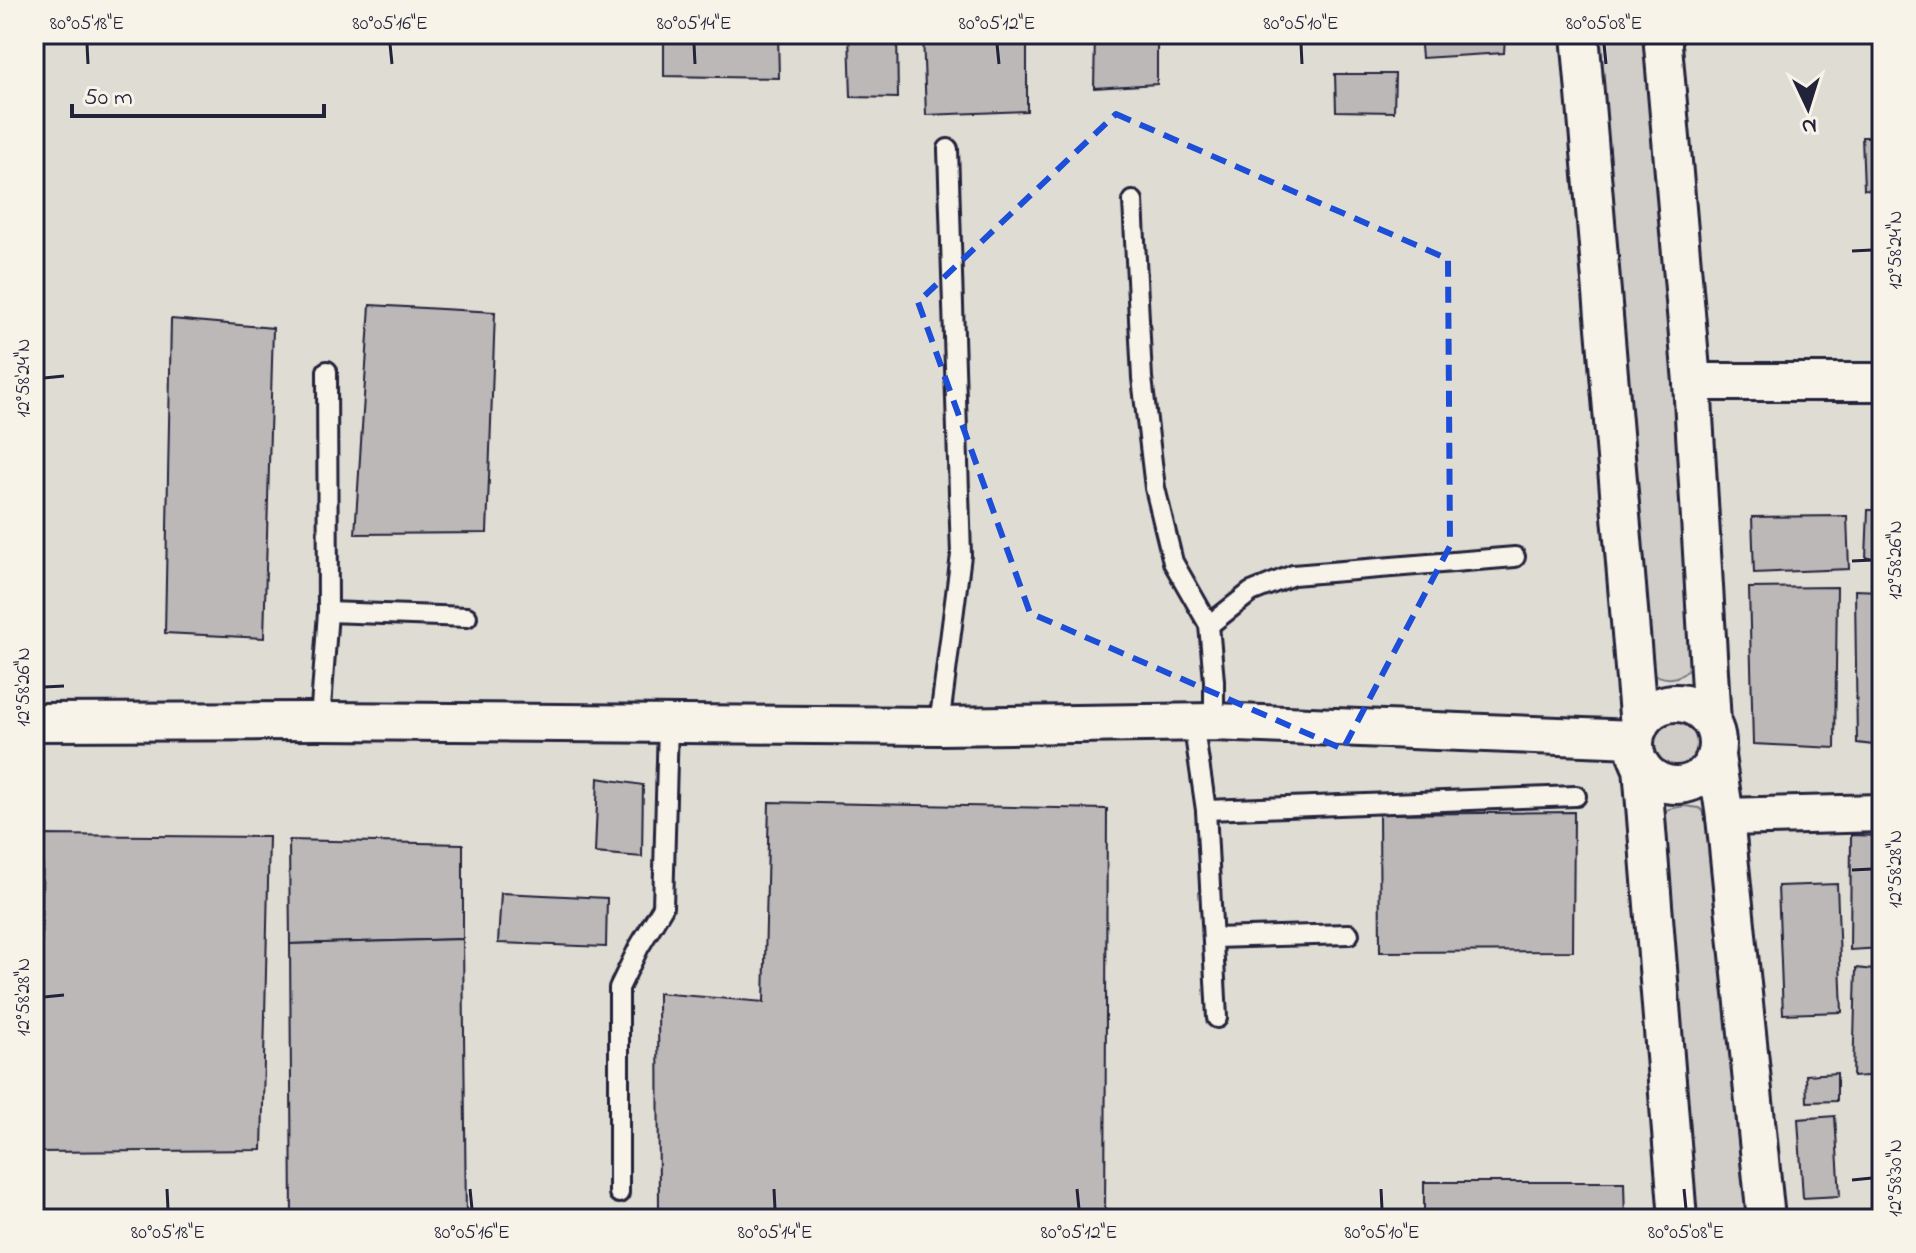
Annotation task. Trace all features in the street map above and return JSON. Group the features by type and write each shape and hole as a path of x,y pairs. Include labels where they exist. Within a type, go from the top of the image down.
{"street":[{"path":"1580,34 1678,1219"},
{"path":"1662,34 1692,382 1714,739 1725,817 1766,1219"},
{"path":"1692,382 1882,382"},
{"path":"1679,703 1698,709 1714,739 1704,775 1683,785 1659,782 1638,745 1651,712 1660,706 1679,703"},
{"path":"34,722 939,726 1203,722 1638,745"},
{"path":"1725,817 1882,813"}],"lane":[{"path":"939,726 961,555 948,149"},
{"path":"1133,201 1142,378 1155,488 1173,562 1209,625 1203,722 1217,1018"},
{"path":"320,721 328,612 327,371"},
{"path":"1209,625 1251,592 1293,575 1515,557"},
{"path":"328,612 467,617"},
{"path":"619,1193 619,988 663,907 668,724"},
{"path":"1206,810 1576,796"},
{"path":"1214,938 1349,934"}],"highlighted area":[{"path":"1116,114 1448,259 1450,546 1343,749 1030,613 918,302"}],"shaded area":[{"path":"34,34 1882,34 1882,1219 34,1219"},
{"path":"1591,34 1648,34 1696,658 1687,671 1675,678 1662,677 1647,670"},
{"path":"1678,719 1696,726 1703,744 1696,762 1678,769 1660,762 1653,744 1660,726"},
{"path":"1684,806 1699,808 1712,818 1751,1219 1678,1219 1657,819 1669,809"}],"building":[{"path":"664,34 778,34 779,78 664,76"},
{"path":"849,34 897,34 898,98 851,97"},
{"path":"923,34 1027,34 1027,111 926,115"},
{"path":"1095,34 1157,34 1157,84 1094,88"},
{"path":"1420,34 1444,34 1445,41 1505,36 1504,53 1422,58"},
{"path":"1335,74 1395,74 1394,112 1336,111"},
{"path":"1862,137 1882,137 1882,190 1864,189"},
{"path":"370,305 495,312 487,533 355,534"},
{"path":"171,319 273,328 264,638 165,633"},
{"path":"1868,510 1882,510 1882,558 1866,558"},
{"path":"1847,516 1849,569 1754,573 1752,517"},
{"path":"1837,587 1835,748 1753,744 1749,588"},
{"path":"1855,590 1882,591 1882,746 1857,743"},
{"path":"598,778 643,785 642,857 595,853"},
{"path":"769,802 1107,809 1105,1219 921,1219 659,1213 658,993 764,1002"},
{"path":"1574,812 1573,951 1380,952 1379,814"},
{"path":"43,835 269,837 262,1150 39,1152"},
{"path":"1851,835 1882,836 1882,948 1850,950"},
{"path":"289,840 463,844 463,939 290,944"},
{"path":"1837,884 1842,1012 1783,1014 1778,886"},
{"path":"501,893 607,898 606,947 498,943"},
{"path":"463,939 466,1219 292,1219 290,944"},
{"path":"1856,968 1882,971 1882,1075 1853,1077"},
{"path":"1837,1073 1837,1101 1807,1102 1806,1075"},
{"path":"1835,1116 1840,1196 1803,1198 1798,1119"},
{"path":"1424,1182 1624,1182 1625,1219 1424,1219"}]}
